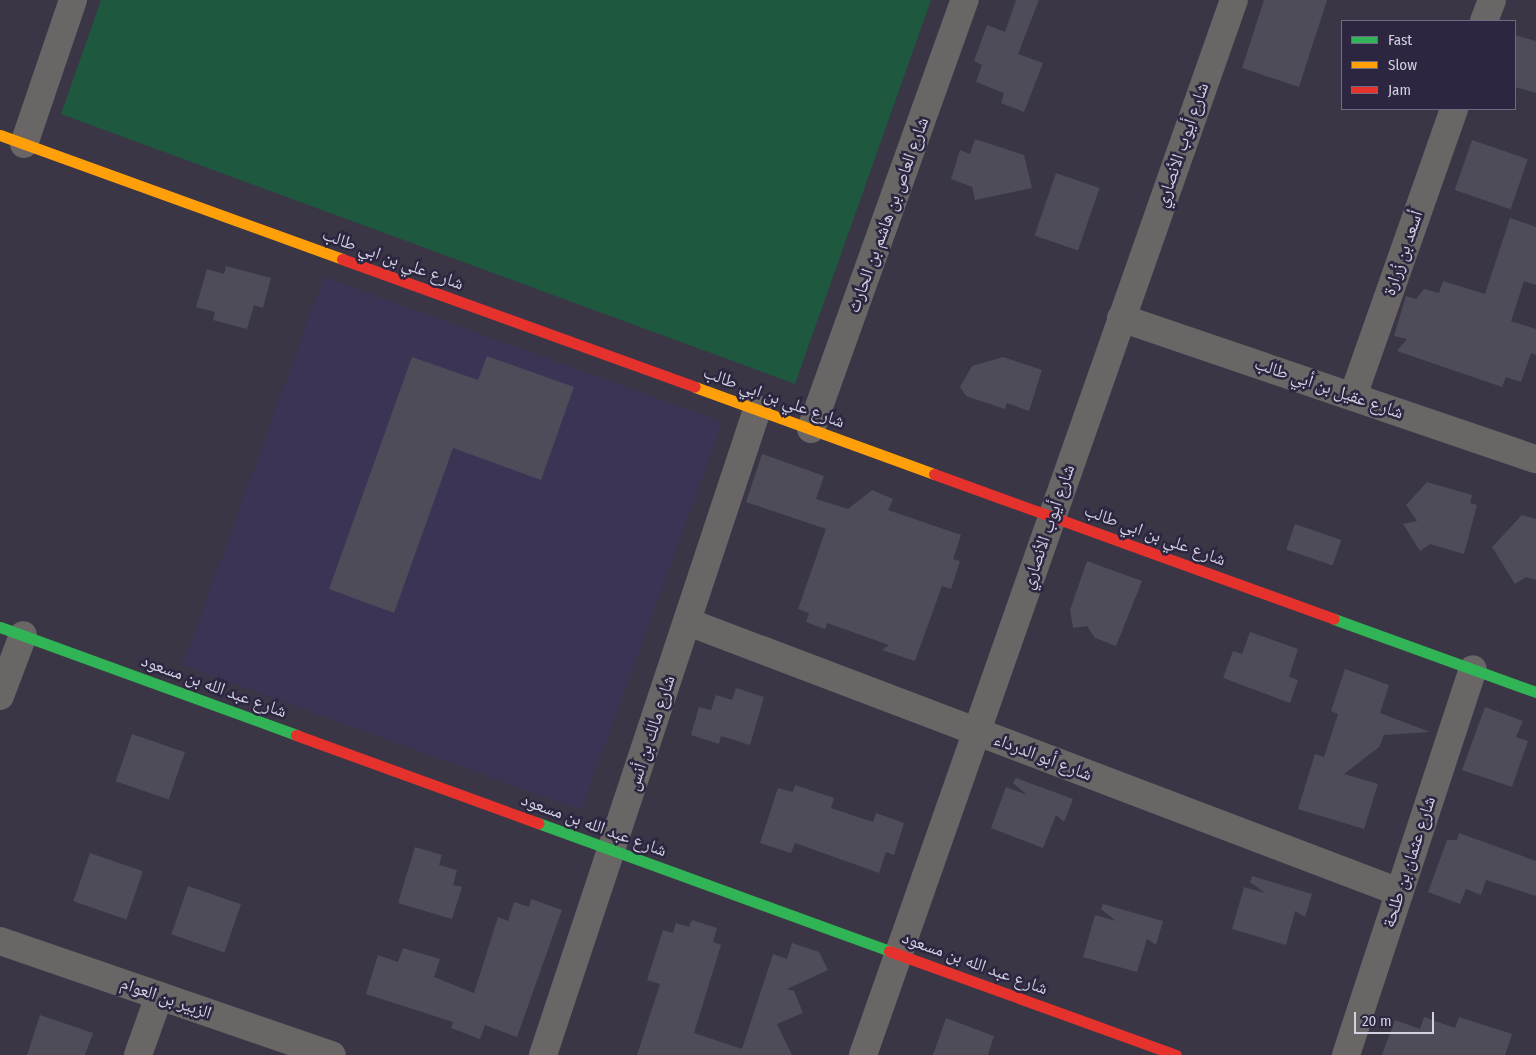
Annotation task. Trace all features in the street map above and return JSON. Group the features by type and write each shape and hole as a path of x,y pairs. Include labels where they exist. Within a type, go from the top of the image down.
{"street":[{"path":"12,140 73,0"},
{"name":"شارع العاص بن هاشم بن الحارث","path":"811,430 965,0"},
{"name":"شارع أيوب الأنصاري","path":"863,1055 1234,0"},
{"path":"1484,20 1492,0"},
{"name":"أسعد بن زُرارة","path":"1353,396 1454,110"},
{"name":"شارع علي بن ابي طالب","path":"12,140 1536,692"},
{"name":"شارع عقيل بن أبي طالب","path":"1121,318 1536,459"},
{"name":"شارع مالك بن أنس","path":"543,1055 757,410"},
{"name":"شارع أبو الدرداء","path":"688,622 1399,892"},
{"path":"0,696 11,631"},
{"name":"شارع عبد الله بن مسعود","path":"11,631 1176,1055"},
{"name":"شارع عثمان بن طلحة","path":"1346,1055 1472,669"},
{"name":"الزبير بن العوام","path":"0,941 317,1053"},
{"path":"138,1055 159,996"}],"shaded area":[{"path":"324,277 722,422 581,810 183,665"}],"green space":[{"path":"101,0 931,0 795,384 61,114"}],"building":[{"path":"1016,0 1039,0 1018,54 1043,63 1024,112 1001,103 1004,93 976,82 982,65 974,61 987,25 1005,32"},
{"path":"1264,0 1327,0 1299,87 1242,68"},
{"path":"1516,35 1536,41 1536,93 1516,87"},
{"path":"975,139 1024,155 1032,188 975,200 972,187 951,179 960,150 970,154"},
{"path":"1472,140 1528,159 1511,209 1455,190"},
{"path":"1056,173 1099,188 1078,250 1035,235"},
{"path":"1510,218 1536,227 1536,285 1524,281 1511,321 1536,329 1536,355 1531,353 1521,382 1506,377 1502,387 1397,351 1407,339 1394,336 1406,296 1416,299 1424,289 1439,293 1443,281 1485,294"},
{"path":"226,266 271,278 263,308 254,305 247,329 213,320 215,312 196,307 207,269 224,274"},
{"path":"487,356 574,387 541,480 453,448 394,613 329,589 412,357 478,380"},
{"path":"1003,357 1042,370 1029,411 1007,403 1005,409 966,396 960,387 972,366"},
{"path":"762,454 824,476 816,499 848,509 872,490 893,499 888,510 961,535 953,559 960,561 951,589 942,586 915,661 882,650 889,645 827,623 825,629 806,622 809,613 798,609 826,529 746,502"},
{"path":"1427,482 1472,495 1470,503 1477,505 1464,554 1430,544 1420,551 1403,524 1417,521 1406,505"},
{"path":"1522,515 1536,519 1536,580 1526,577 1515,584 1492,547"},
{"path":"1295,524 1341,540 1333,565 1286,550"},
{"path":"1087,561 1142,581 1116,646 1095,638 1087,626 1073,628 1070,610"},
{"path":"1250,632 1298,649 1289,677 1298,680 1290,703 1223,678 1233,651 1242,654"},
{"path":"1345,669 1389,685 1380,713 1430,732 1384,735 1379,747 1344,774 1378,784 1364,829 1298,809 1315,754 1324,757 1338,714 1331,711"},
{"path":"736,688 764,697 750,745 721,736 719,744 691,735 699,707 711,710 716,695 732,700"},
{"path":"1485,707 1523,721 1516,737 1528,741 1512,787 1462,770"},
{"path":"132,734 185,752 169,800 116,781"},
{"path":"1016,778 1073,799 1064,822 1056,815 1043,848 991,828 1006,787 1027,795 1013,783"},
{"path":"795,785 834,798 831,808 873,822 876,813 904,823 894,855 886,852 879,873 795,843 791,853 760,843 778,788 793,792"},
{"path":"1459,833 1536,861 1536,896 1486,880 1481,895 1466,889 1460,904 1428,892 1447,840 1457,840"},
{"path":"415,847 442,855 439,865 457,870 453,885 462,887 452,919 398,903"},
{"path":"90,853 143,871 126,919 73,901"},
{"path":"1252,876 1312,894 1305,917 1295,911 1286,945 1232,929 1244,887 1265,893 1250,882"},
{"path":"188,886 241,904 224,952 171,934"},
{"path":"531,899 562,910 517,1037 485,1025 480,1039 451,1028 453,1022 366,994 378,955 398,962 403,948 440,959 434,977 474,993 498,917 508,921 514,902 529,907"},
{"path":"1103,904 1163,921 1156,945 1147,939 1137,972 1083,957 1095,915 1116,921 1101,909"},
{"path":"692,920 717,928 713,942 721,945 694,1033 742,1049 773,954 787,959 792,943 819,952 828,970 787,989 794,991 803,1013 777,1024 792,1055 637,1055 660,984 647,980 663,930 673,933 676,923 689,927"},
{"path":"40,1015 93,1033 85,1055 27,1055"},
{"path":"1424,1017 1455,1028 1459,1017 1512,1034 1505,1055 1382,1055 1395,1020 1420,1029"},
{"path":"946,1018 994,1036 988,1055 933,1055"}],"traffic: fast":[{"path":"1334,619 1536,692"},
{"path":"0,627 296,735"},
{"path":"538,823 889,951"}],"traffic: slow":[{"path":"0,135 342,259"},
{"path":"695,387 934,474"}],"traffic: jam":[{"path":"342,259 695,387"},
{"path":"934,474 1334,619"},
{"path":"296,735 538,823"},
{"path":"889,951 1176,1055"}]}
